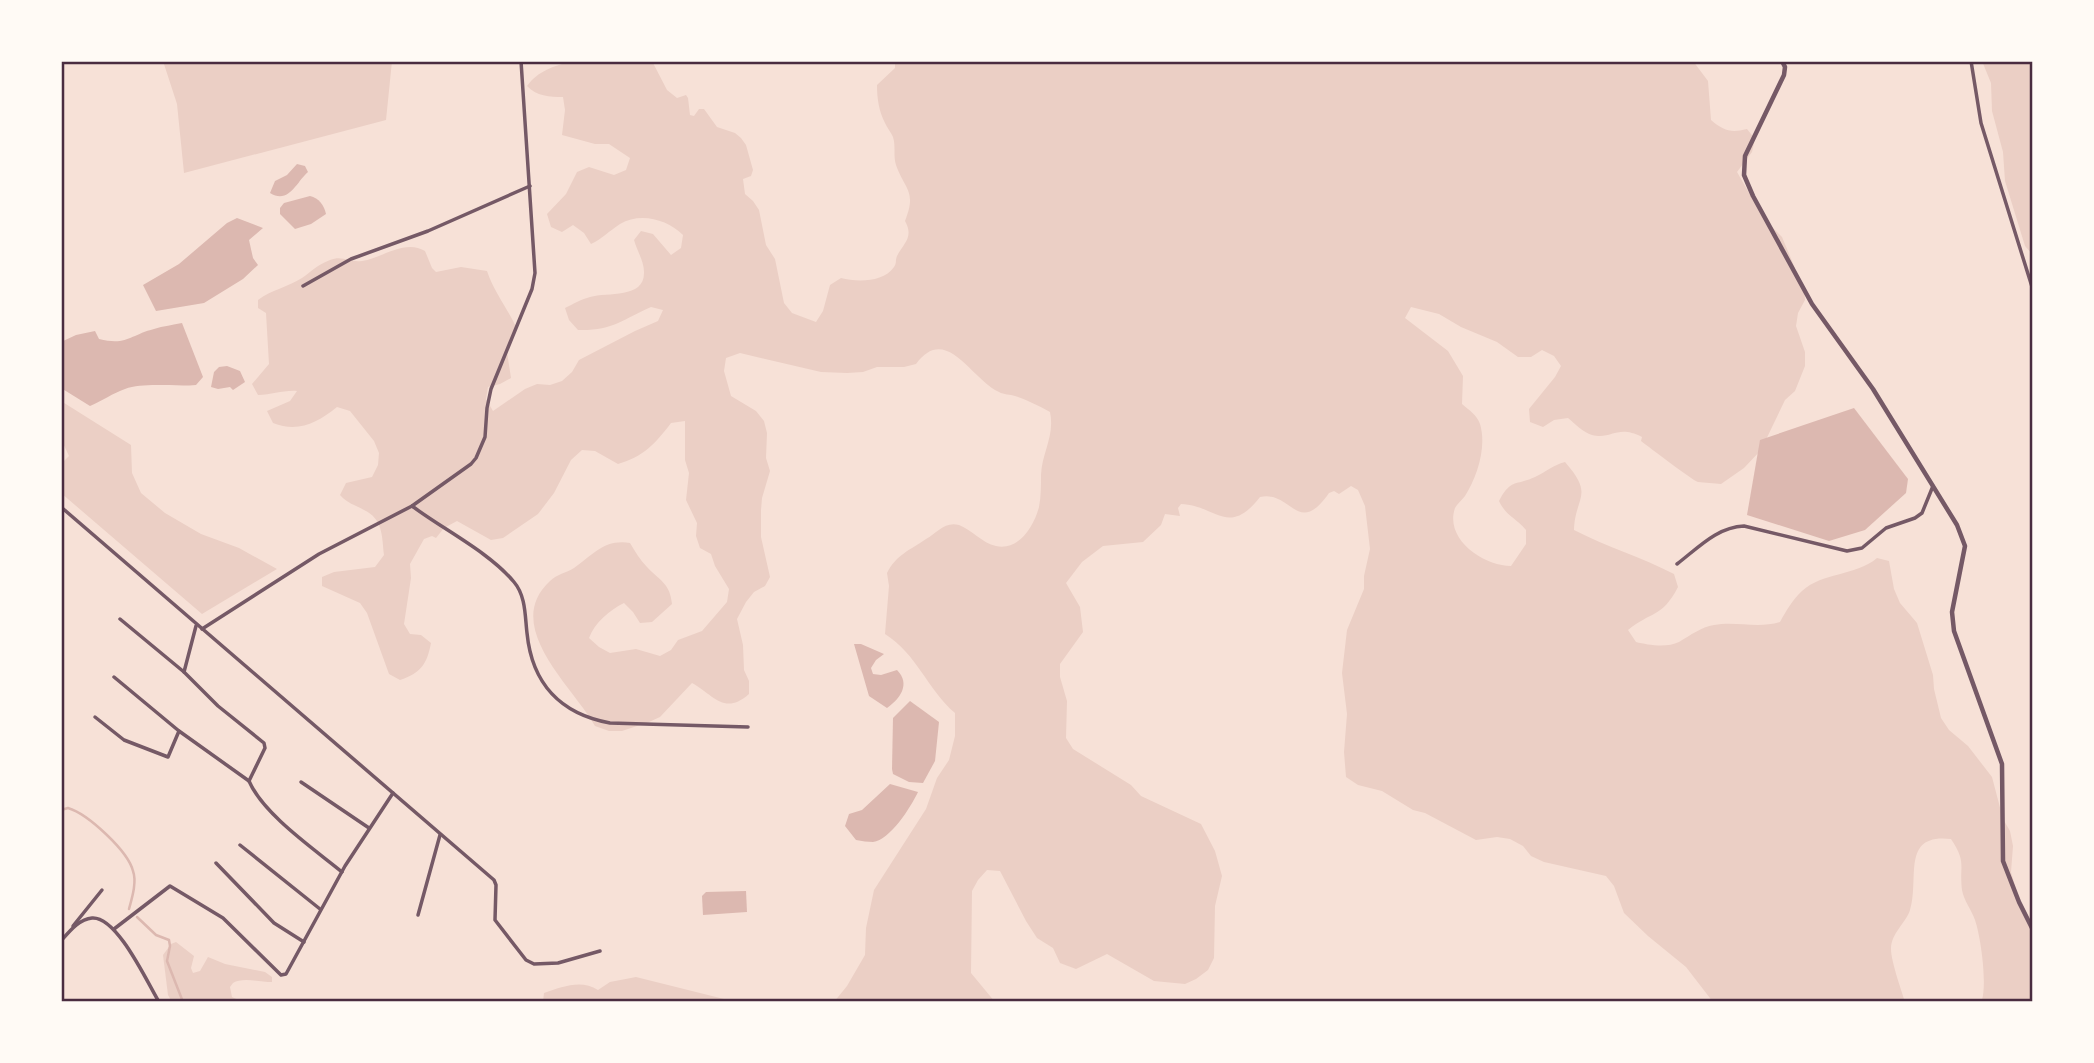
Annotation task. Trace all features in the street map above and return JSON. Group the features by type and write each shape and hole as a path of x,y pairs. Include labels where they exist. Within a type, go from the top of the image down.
{"street":[{"path":"202,629 319,554 412,506 471,464 481,449 491,389 532,289 535,273 521,61"},
{"path":"1782,61 1785,67 1784,75 1745,156 1744,175 1812,304 1873,389 1965,541 1952,612 1954,631 2002,764 2003,861 2018,902 2033,930"},
{"path":"1971,61 1982,122 2033,290"},
{"path":"303,286 351,259 428,230 530,186"},
{"path":"1677,564 1721,531 1734,526 1744,526 1847,551 1858,550 1886,528 1922,513 1933,486"},
{"path":"412,506 477,551 513,581 523,599 532,661 541,680 569,709 591,720 610,723 748,727"},
{"path":"61,507 496,883 495,920 526,960 534,964 558,963 600,951"},
{"path":"120,619 184,671 218,706 264,743 265,748 249,781"},
{"path":"184,671 196,625"},
{"path":"114,677 179,731 249,781 253,790 275,815 342,872"},
{"path":"95,717 124,740 168,757 179,731"},
{"path":"301,782 369,828"},
{"path":"114,929 170,886 223,918 281,975 286,974 320,909 393,793"},
{"path":"418,915 440,835"},
{"path":"240,845 320,909"},
{"path":"216,863 274,923 304,942"},
{"path":"68,934 102,890"},
{"path":"61,941 83,921 102,919 124,942 159,1002"}],"shaded area":[{"path":"163,61 392,61 386,120 184,173 177,104"},
{"path":"571,61 652,61 667,90 677,98 686,95 690,115 694,116 699,109 704,109 717,127 741,138 746,145 753,170 751,176 743,179 745,194 759,210 766,245 775,259 784,303 792,313 816,322 823,311 830,285 841,278 861,280 883,276 895,266 897,256 908,236 905,221 910,197 896,165 893,137 881,114 877,95 877,85 895,68 895,61 1693,61 1708,81 1711,120 1728,130 1747,129 1755,139 1752,152 1737,172 1764,219 1782,237 1795,268 1795,276 1804,286 1805,300 1798,313 1796,326 1805,352 1805,366 1795,391 1785,400 1761,450 1744,468 1721,484 1698,482 1641,441 1642,437 1633,433 1592,435 1568,418 1554,420 1543,427 1530,422 1529,409 1561,366 1554,356 1542,350 1531,357 1518,357 1497,342 1461,327 1439,314 1411,307 1405,318 1448,351 1463,376 1462,404 1477,418 1482,433 1477,471 1465,496 1455,508 1455,531 1469,549 1479,556 1511,566 1526,544 1526,530 1499,501 1514,484 1565,462 1574,473 1581,489 1574,530 1674,574 1678,587 1667,604 1628,630 1636,642 1658,645 1674,644 1700,629 1714,625 1763,625 1780,622 1787,609 1810,585 1869,564 1877,558 1889,561 1894,589 1900,603 1917,623 1933,675 1941,718 1949,730 1968,746 1992,777 2003,819 2010,831 2013,846 2011,872 2023,912 2033,927 2033,1002 1979,1002 1982,1000 1984,982 1983,960 1975,920 1962,890 1961,859 1951,839 1935,839 1924,843 1915,861 1910,910 1896,933 1891,949 1905,1002 1713,1002 1686,967 1624,913 1614,886 1606,876 1544,862 1531,856 1523,846 1510,839 1497,837 1476,840 1425,813 1413,810 1382,791 1358,785 1346,777 1344,752 1347,714 1342,673 1347,630 1364,589 1370,549 1365,506 1358,490 1351,486 1339,494 1334,491 1329,493 1310,512 1294,509 1271,497 1260,497 1239,516 1230,517 1181,504 1178,508 1180,516 1165,514 1161,525 1143,542 1103,546 1082,562 1066,583 1080,607 1083,632 1060,664 1060,677 1067,701 1066,738 1073,749 1131,785 1141,796 1201,824 1215,851 1222,876 1215,906 1214,958 1208,970 1185,984 1154,981 1107,954 1076,969 1060,963 1053,948 1037,938 1000,871 987,870 972,891 971,973 995,1002 834,1002 865,955 866,928 874,890 926,809 937,778 949,760 955,736 955,713 945,704 914,661 885,634 889,586 887,573 904,553 949,525 959,525 996,546 1012,545 1024,536 1039,507 1042,467 1051,429 1050,412 1024,399 999,392 958,358 948,351 938,349 927,353 916,364 847,373 821,372 740,353 726,358 724,371 731,396 756,411 764,421 767,433 766,458 770,471 762,498 761,537 770,577 765,586 754,592 746,602 737,619 749,694 733,703 726,703 713,698 692,683 660,717 622,731 609,731 595,726 546,656 537,636 533,617 537,599 550,581 574,568 599,549 621,542 630,543 644,564 664,583 672,604 652,622 640,623 624,603 604,617 592,632 589,638 599,647 610,653 636,649 660,656 671,650 678,640 702,631 727,602 729,589 711,554 700,548 696,536 697,523 686,500 689,473 685,460 685,421 671,423 648,448 618,464 595,451 582,450 571,460 554,493 538,514 503,538 491,540 457,521 444,528 436,538 432,536 424,539 410,564 411,578 404,624 410,634 421,635 431,643 422,667 400,680 389,674 367,613 360,603 322,586 322,577 334,572 375,567 384,555 383,541 375,518 340,495 346,483 372,477 378,465 379,453 374,441 350,411 337,407 322,418 299,427 273,423 267,411 290,401 297,391 258,395 252,384 269,364 266,313 258,308 258,300 297,281 330,260 339,258 362,261 402,248 425,251 436,272 461,267 487,271 517,329 507,352 511,378 488,387 486,399 493,411 525,389 537,384 550,385 562,381 572,372 579,360 658,321 663,310 651,307 600,329 578,330 569,320 565,308 590,297 624,293 639,287 643,281 644,268 634,240 641,231 653,234 671,255 681,248 683,235 661,221 645,218 628,220 591,244 584,233 573,225 562,232 551,227 547,214 566,194 577,172 589,167 614,175 626,170 630,158 609,144 595,144 562,135 565,110 563,97 539,94 527,86 541,73"},
{"path":"1982,61 2033,61 2033,255 2025,246 2005,181 2003,152 1992,111 1991,83"},
{"path":"297,164 305,166 308,172 292,190 282,196 270,193 275,181 287,175"},
{"path":"310,196 321,202 326,214 311,224 295,229 280,214 280,208 284,203"},
{"path":"237,218 263,228 249,240 253,258 258,265 243,279 204,303 156,311 143,285 179,264 227,223"},
{"path":"182,323 203,377 196,385 133,387 90,406 61,388 61,342 95,331 99,339 116,341"},
{"path":"227,366 240,371 245,382 233,390 230,387 211,387 214,372 219,367"},
{"path":"61,401 131,445 132,473 141,493 165,513 201,534 239,548 277,569 202,614 61,493 61,464 69,456 61,439"},
{"path":"1854,408 1908,479 1906,493 1865,530 1829,541 1747,515 1760,440"},
{"path":"854,644 861,644 884,654 871,668 873,674 881,675 897,670 901,675 902,691 887,708 869,696"},
{"path":"910,701 939,722 935,761 923,783 909,782 893,774 892,769 893,718"},
{"path":"890,784 918,792 905,814 880,840 856,840 845,826 849,814 862,810"},
{"path":"746,891 747,912 703,915 702,896 706,892"},
{"path":"176,942 194,956 191,968 193,973 200,971 208,957 225,964 265,972 272,977 272,982 241,980 230,987 235,999 262,1002 172,1002 168,995 163,955 171,944"},
{"path":"636,977 736,1002 543,1002 544,993 565,987 585,985 598,990 610,982"}],"waterway":[{"path":"61,810 68,808 86,818 106,834 124,854 134,875 134,890 129,909"},
{"path":"137,917 156,935 169,940 167,961 183,1002"}]}
